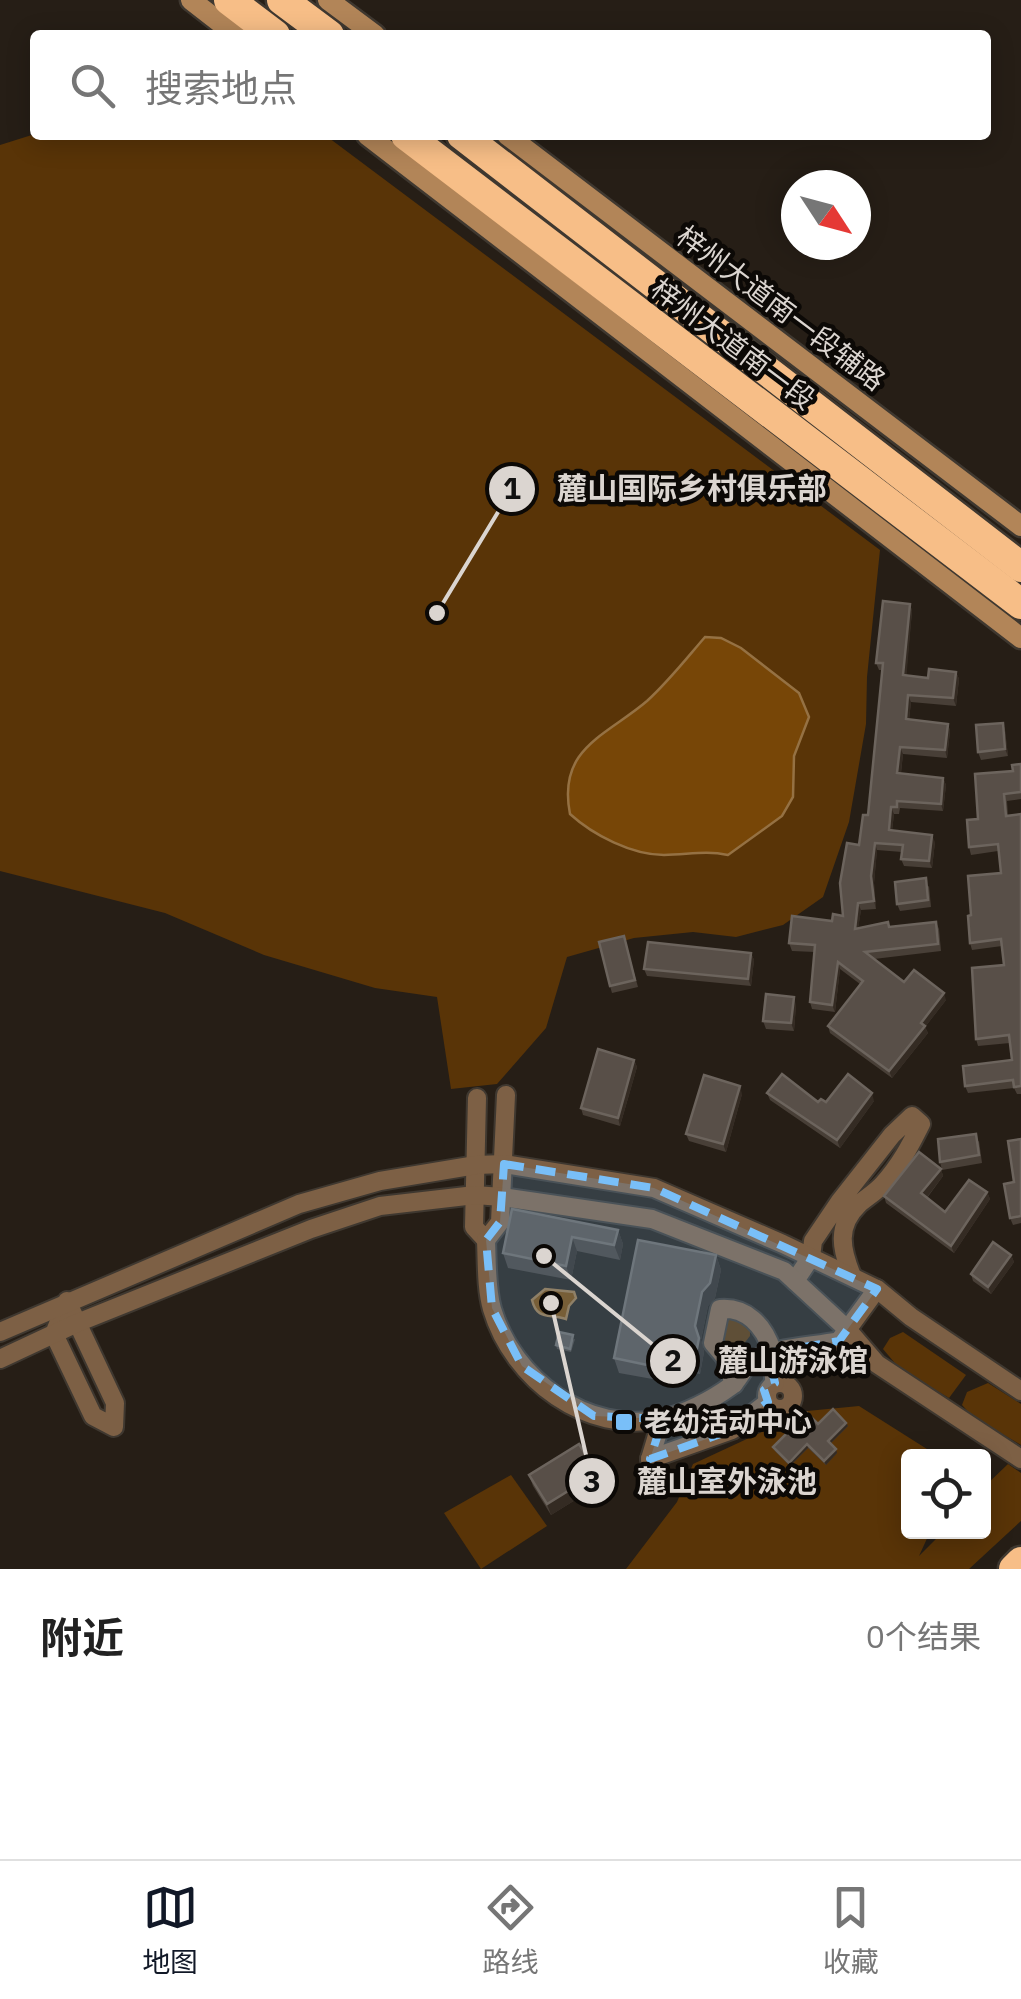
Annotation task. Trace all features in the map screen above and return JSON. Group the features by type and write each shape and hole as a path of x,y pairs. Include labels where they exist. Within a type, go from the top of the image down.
{"highway":[{"path":"229,0 268,30"},
{"path":"282,0 322,30"},
{"name":"梓州大道南一段","path":"413,140 1021,604"},
{"name":"梓州大道南一段","path":"502,148 1021,567"},
{"path":"1014,1569 1021,1562"}],"main road":[{"path":"191,0 230,30"},
{"path":"327,0 357,30"},
{"path":"327,0 368,30"},
{"path":"373,140 1021,638"},
{"name":"梓州大道南一段辅路","path":"502,148 1021,526"}],"street":[{"path":"486,1240 500,1222 506,1095"},
{"path":"477,1098 474,1227 486,1240 492,1308 522,1366 543,1388 594,1416 624,1422 662,1419 734,1384 749,1363 773,1353 839,1341 877,1289"},
{"path":"796,1281 812,1257 813,1241 892,1135 912,1116 921,1124 908,1154 856,1206 842,1232 841,1250 852,1276"},
{"path":"871,1162 882,1165 888,1178"},
{"path":"0,1332 299,1204 380,1181 504,1164 654,1188 812,1257 877,1289 911,1317 1021,1391"},
{"path":"0,1359 78,1323 311,1229 380,1206 475,1195 502,1197 652,1219 784,1271 848,1329 877,1364 1021,1459"},
{"path":"68,1301 115,1403 114,1427 93,1416 54,1334 68,1301"},
{"path":"662,1419 650,1459 732,1430 768,1402 783,1409 792,1402 791,1388 775,1383 773,1353 751,1317 734,1308 720,1309 713,1344 725,1357 734,1384"}],"highlighted area":[{"path":"504,1164 654,1188 877,1289 839,1341 768,1353 775,1383 764,1390 768,1402 732,1430 650,1459 663,1419 594,1416 522,1366 492,1308 486,1240 500,1222"}],"shaded area":[{"path":"30,136 30,140 332,140 880,550 866,724 849,822 823,897 783,925 736,937 693,932 634,938 567,957 546,1028 497,1084 451,1089 437,997 375,988 264,955 165,913 0,871 0,145"},
{"path":"705,637 721,638 741,648 799,693 809,717 794,756 793,797 782,816 728,855 664,855 626,848 570,814 571,773 588,746 647,701"},
{"path":"545,1289 574,1292 576,1298 566,1319 545,1315 534,1307 532,1300"},
{"path":"727,1314 750,1325 750,1336 742,1346 731,1348 721,1343"},
{"path":"903,1332 966,1375 949,1398 899,1368 883,1349 890,1338"},
{"path":"988,1383 1021,1404 1021,1445 972,1416 962,1405 967,1392"},
{"path":"859,1406 927,1449 901,1449 901,1539 927,1539 919,1556 936,1539 991,1539 991,1480 1008,1464 1021,1473 1021,1521 969,1569 626,1569 677,1502 693,1464 807,1411"},
{"path":"511,1475 547,1526 481,1569 444,1513"}],"building":[{"path":"883,601 910,604 903,675 928,678 929,669 956,672 953,698 908,695 906,719 948,724 945,750 900,747 897,773 943,778 941,804 897,801 897,807 891,807 889,830 932,835 929,861 901,859 903,845 875,843 871,876 874,901 858,903 855,929 888,922 889,927 936,922 938,944 865,952 904,982 914,970 944,993 921,1023 925,1026 889,1071 828,1026 863,981 838,962 832,1005 810,1002 815,945 789,943 792,916 832,921 833,914 843,916 840,883 847,843 859,845 863,815 868,815 883,663 876,663"},
{"path":"1003,723 1005,749 978,752 976,725"},
{"path":"1021,764 1021,792 1004,794 1006,816 1021,814 1021,1086 1014,1087 1013,1080 965,1086 963,1066 1012,1060 1009,1035 976,1039 972,968 1004,965 1001,939 970,943 968,876 1001,873 998,844 969,847 967,820 978,819 975,774 1013,771 1012,765"},
{"path":"926,878 928,900 897,904 895,882"},
{"path":"624,936 635,980 610,986 599,942"},
{"path":"648,942 751,953 748,979 644,969"},
{"path":"766,994 794,997 791,1023 763,1021"},
{"path":"598,1049 634,1060 618,1118 581,1108"},
{"path":"782,1074 818,1102 826,1102 848,1074 872,1093 837,1140 767,1093"},
{"path":"704,1075 740,1086 723,1144 686,1134"},
{"path":"976,1134 979,1155 940,1162 938,1139"},
{"path":"1021,1139 1021,1216 1010,1218 1004,1184 1014,1182 1008,1141"},
{"path":"919,1152 941,1169 921,1193 945,1212 969,1180 987,1192 951,1246 884,1196"},
{"path":"512,1209 618,1230 614,1245 572,1237 566,1266 503,1253"},
{"path":"638,1240 716,1255 695,1326 699,1338 695,1359 655,1352 652,1366 614,1358"},
{"path":"993,1242 1011,1255 988,1287 971,1274"},
{"path":"559,1332 573,1335 570,1349 556,1345"},
{"path":"833,1409 846,1423 828,1441 836,1449 824,1461 807,1444 789,1463 773,1447 807,1413 818,1424"},
{"path":"579,1444 597,1473 547,1504 529,1475"}],"place":[{"name":"麓山国际乡村俱乐部","path":"437,613"},
{"name":"麓山游泳馆","path":"544,1256"},
{"name":"麓山室外泳池","path":"551,1303"},
{"name":"老幼活动中心","path":"624,1422"}]}
